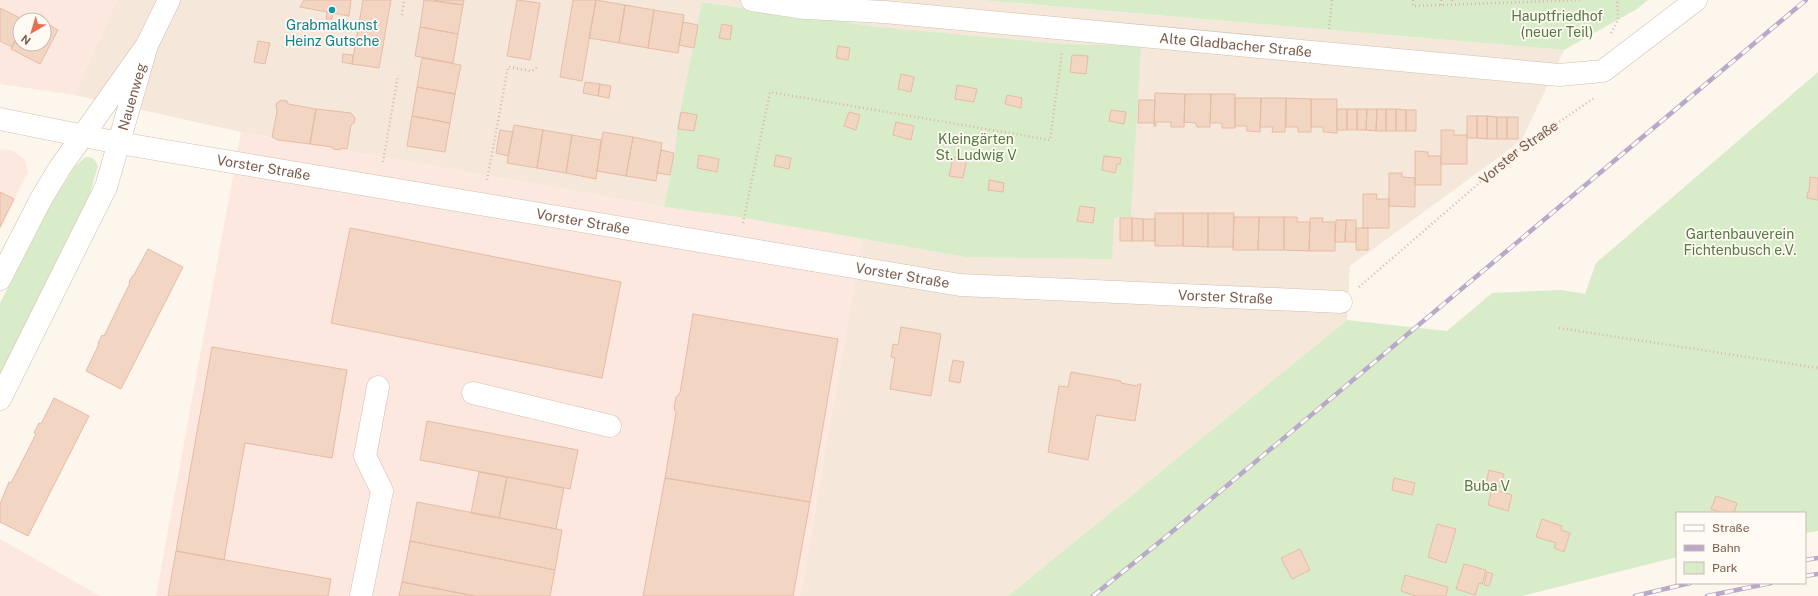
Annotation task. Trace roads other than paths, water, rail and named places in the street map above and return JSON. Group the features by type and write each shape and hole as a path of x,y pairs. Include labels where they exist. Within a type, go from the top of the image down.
{"street":[{"path":"147,45 169,0"},
{"name":"Alte Gladbacher Straße","path":"752,0 805,8 885,12 1559,75 1603,71 1696,0"},
{"name":"Nauenweg","path":"0,279 41,198 147,45"},
{"name":"Nauenweg","path":"0,399 99,204 106,187 147,45"},
{"path":"0,119 119,142"},
{"name":"Vorster Straße","path":"119,142 960,284 1342,302"},
{"path":"361,596 382,491 365,456 378,387"},
{"path":"473,393 610,426"}],"railway":[{"path":"1093,596 1167,536 1806,0"},
{"path":"1806,560 1818,558"},
{"path":"1806,576 1818,574"},
{"path":"1635,596 1686,584"},
{"path":"1707,596 1766,584"}],"place":[{"name":"Grabmalkunst Heinz Gutsche","path":"332,10"}],"park label":[{"name":"Hauptfriedhof (neuer Teil)","path":"1557,24"},
{"name":"Kleingärten St. Ludwig V","path":"976,148"},
{"name":"Gartenbauverein Fichtenbusch e.V.","path":"1740,242"},
{"name":"Buba V","path":"1487,486"}]}
